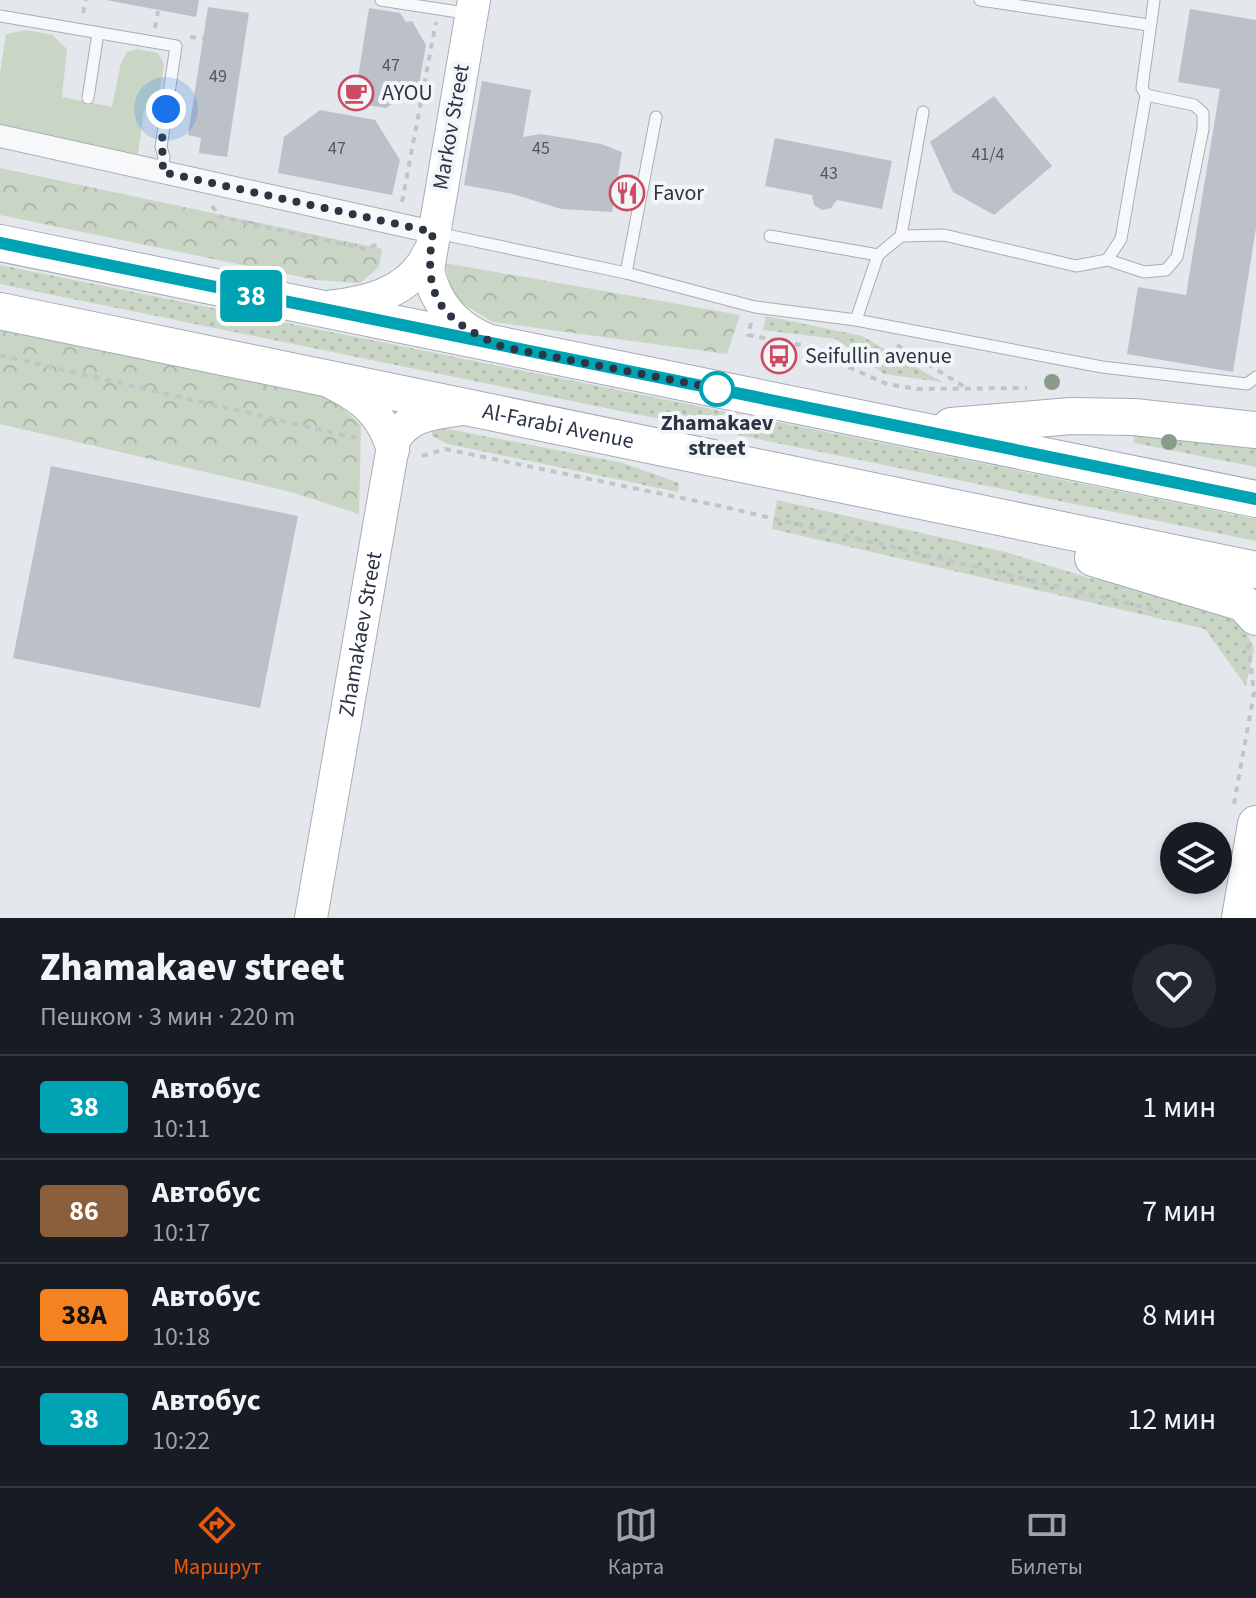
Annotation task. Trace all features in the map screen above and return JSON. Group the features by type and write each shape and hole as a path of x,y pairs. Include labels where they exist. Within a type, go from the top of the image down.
{"main road":[{"path":"0,243 1256,499"},
{"name":"Al-Farabi Avenue","path":"0,311 1256,570"},
{"path":"909,430 1071,416 1134,417 1256,430"},
{"path":"908,500 1243,603 1251,626"},
{"path":"1240,918 1244,818"}],"street":[{"name":"Markov Street","path":"431,243 473,7"},
{"path":"0,136 398,224 431,243"},
{"path":"312,309 392,292 417,274 431,243"},
{"path":"431,243 430,283 445,310 476,335 503,347"},
{"path":"318,375 360,397 375,411 393,449"},
{"name":"Zhamakaev Street","path":"311,918 393,449 401,428 415,418 473,408"}],"lane":[{"path":"381,0 438,9 473,7"},
{"path":"980,0 1149,25"},
{"path":"1108,260 1121,239 1146,95 1142,79 1154,0"},
{"path":"0,16 176,46 161,147 164,157 162,172"},
{"path":"88,98 98,33"},
{"path":"856,320 878,255 901,236 944,235 1076,266 1108,260 1144,272 1166,270 1177,257 1203,129 1203,113 1194,105 1146,95"},
{"path":"901,236 923,112"},
{"path":"626,273 656,117"},
{"path":"770,236 878,255"},
{"path":"431,243 626,273 755,307 856,320 1102,367 1247,384 1256,377"}],"path":[{"path":"206,198 221,217 364,249 397,236 438,9"},
{"path":"752,318 748,335 811,347 816,353 887,384 917,389 1030,388"},
{"path":"894,344 970,390"},
{"path":"0,355 350,434 393,449 445,449 647,491 1172,613"},
{"path":"1244,818 1254,693 1251,626"}],"green space":[{"path":"26,30 52,35 67,49 62,97 112,107 121,63 127,52 137,49 158,53 164,64 157,111 144,110 138,154 0,128 0,73 6,34"},
{"path":"0,168 382,249 379,267 360,283 316,280 0,215"},
{"path":"445,263 740,315 727,354 493,322 453,298"},
{"path":"0,265 1256,519 1256,541 0,284"},
{"path":"766,316 862,336 942,382 884,374 836,339 763,330"},
{"path":"0,329 320,388 361,425 359,514 291,492 0,424"},
{"path":"433,426 623,463 679,483 678,492 448,444 432,436"},
{"path":"1134,433 1256,442 1256,467 1134,443"},
{"path":"777,500 1009,553 1089,578 1203,600 1244,627 1254,649 1246,686 1205,629 772,529"}],"building":[{"path":"106,0 199,0 196,17"},
{"path":"208,7 249,13 227,157 199,153 201,138 188,135"},
{"path":"369,8 400,13 406,22 412,21 426,45 419,85 410,91 407,102 395,102 386,108 354,103"},
{"path":"1190,9 1256,20 1256,228 1233,372 1127,354 1138,287 1186,295 1220,89 1178,82"},
{"path":"482,81 531,90 523,137 541,134 601,144 622,152 612,212 561,209 513,194 464,185"},
{"path":"994,96 1052,166 994,215 953,192 930,142"},
{"path":"320,110 375,120 400,160 392,195 278,173 284,137"},
{"path":"775,138 892,161 882,209 837,200 831,208 822,210 814,205 812,195 765,186"},
{"path":"51,466 298,516 260,708 13,658"}],"bus line":[{"name":"38","path":"0,243 1256,499"}],"place":[{"name":"AYOU","path":"356,93"},
{"name":"Favor","path":"627,193"},
{"name":"Seifullin avenue","path":"779,356"},
{"name":"Zhamakaev street","path":"717,389"}],"route":[{"path":"166,109 161,147 164,157 162,172 433,232 428,270 435,296 458,323 476,335 503,347 729,391 717,389"}]}
